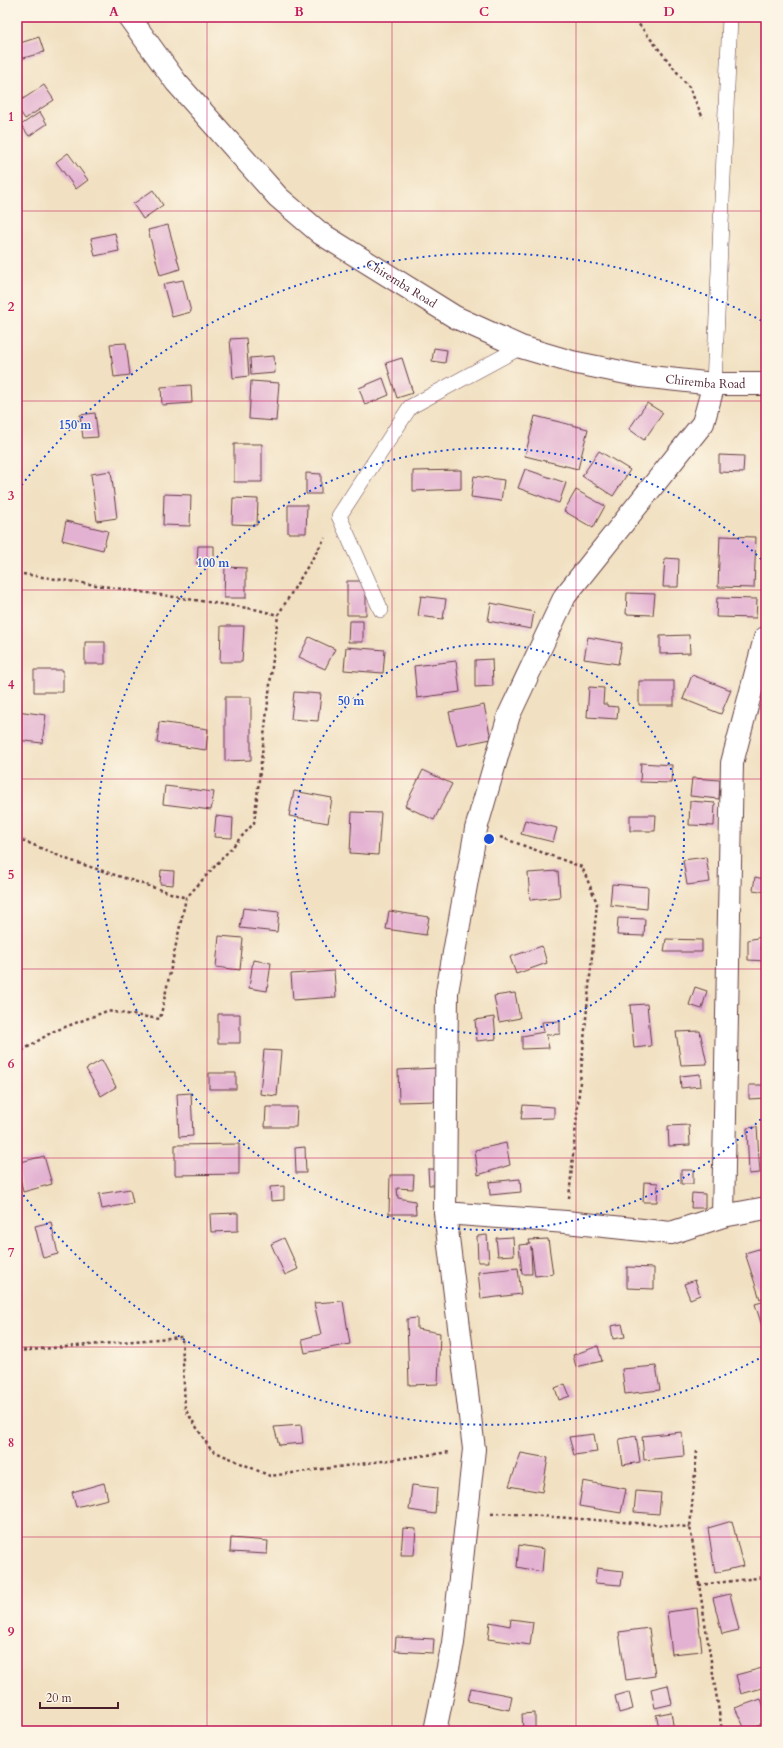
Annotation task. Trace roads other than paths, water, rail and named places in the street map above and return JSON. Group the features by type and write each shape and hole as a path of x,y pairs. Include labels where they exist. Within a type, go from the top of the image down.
{"street":[{"name":"Chiremba Road","path":"129,17 176,82 230,145 278,197 320,233 455,317 521,347 572,362 641,376 714,384 766,384"},
{"path":"435,1731 453,1643 474,1449 444,1213 447,992 476,828 509,715 565,596 702,423 714,384"},
{"path":"723,1216 732,763 765,638"},
{"path":"444,1213 566,1222 671,1233 723,1216 766,1208"}],"lane":[{"path":"714,384 730,17"},
{"path":"381,610 340,516 410,407 521,347"}]}
